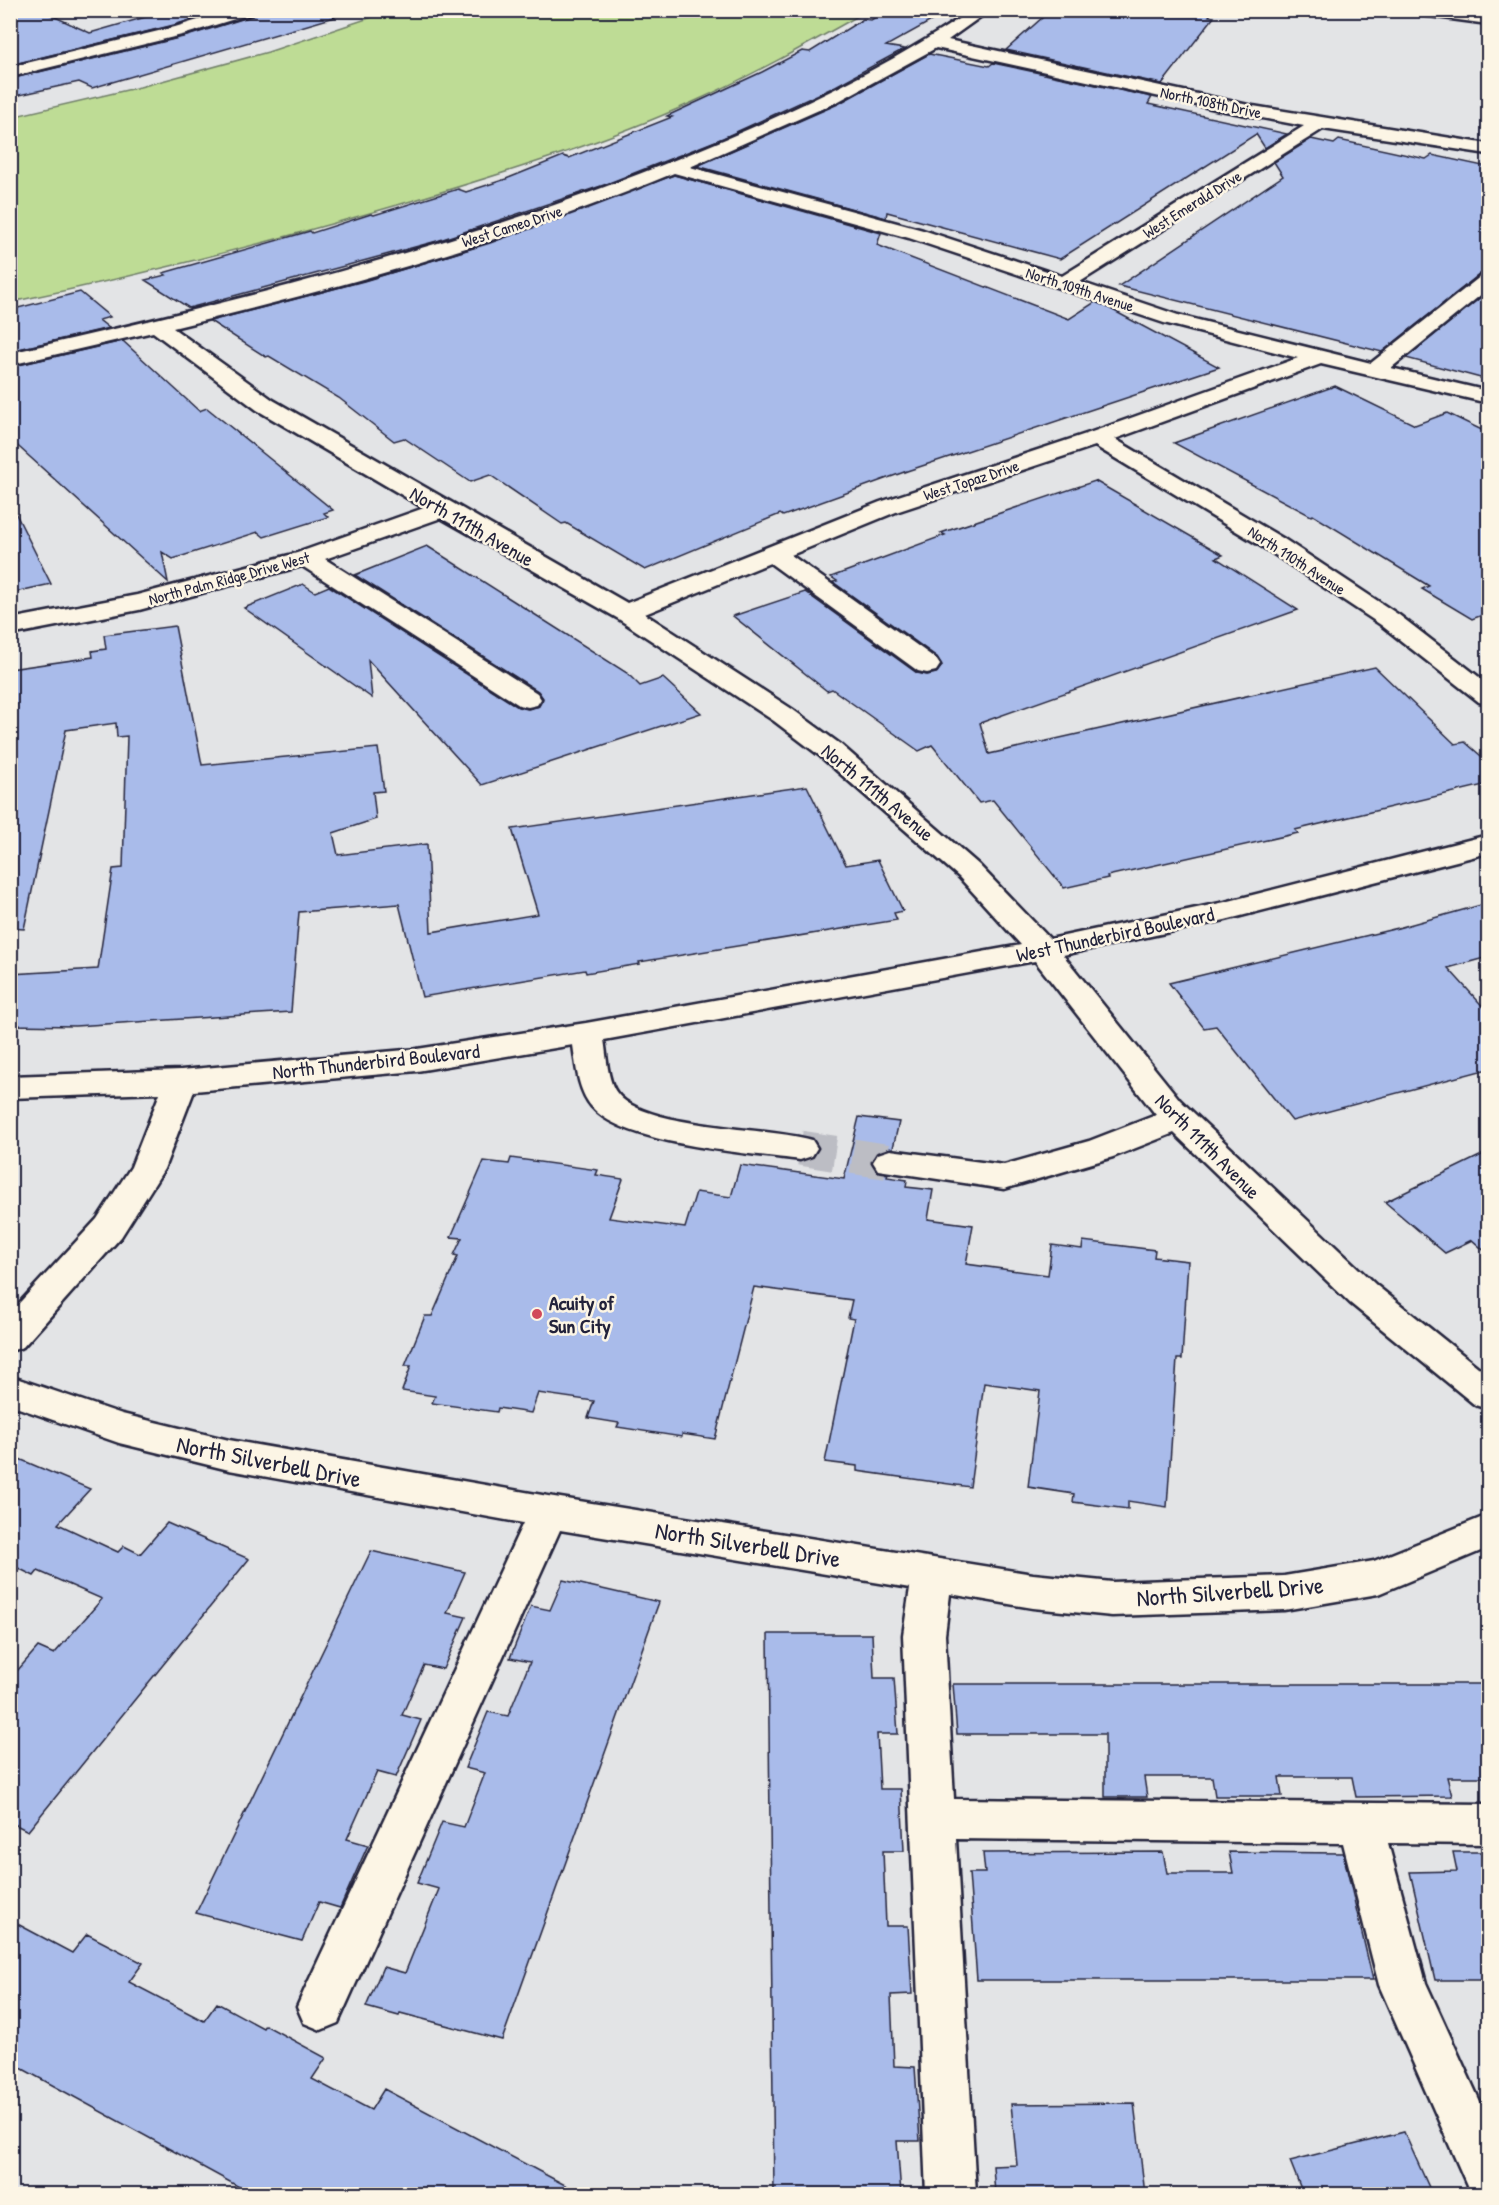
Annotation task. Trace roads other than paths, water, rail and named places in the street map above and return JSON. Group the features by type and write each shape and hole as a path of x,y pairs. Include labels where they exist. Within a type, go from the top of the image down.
{"street":[{"path":"10,72 169,34 249,10"},
{"name":"West Cameo Drive","path":"10,359 156,325 384,266 499,231 675,168 832,100 936,44 984,10"},
{"path":"1421,10 1488,19"},
{"name":"North 108th Drive","path":"936,44 1013,57 1150,90 1319,124 1488,149"},
{"name":"West Emerald Drive","path":"1065,283 1319,124"},
{"name":"North 109th Avenue","path":"675,168 916,234 1172,319 1488,397"},
{"path":"1375,370 1488,280"},
{"name":"North 111th Avenue","path":"156,325 265,405 626,613 783,715 830,750 969,871 1043,950 1140,1075 1178,1119 1363,1294 1488,1395"},
{"name":"West Topaz Drive","path":"626,613 888,507 1097,438 1320,357"},
{"name":"North 110th Avenue","path":"1097,438 1294,557 1390,620 1488,696"},
{"name":"North Palm Ridge Drive West","path":"10,627 139,602 306,558 442,509"},
{"path":"772,553 927,665"},
{"path":"306,558 528,699"},
{"name":"West Thunderbird Boulevard","path":"737,1005 1043,950 1225,911 1488,844"},
{"name":"North Thunderbird Boulevard","path":"10,1087 181,1082 417,1060 586,1033 737,1005"},
{"path":"586,1033 603,1100 614,1111 627,1118 682,1131 800,1148"},
{"path":"10,1337 109,1228 147,1169 181,1082"},
{"path":"890,1162 1004,1177 1101,1149 1178,1119"},
{"name":"North Silverbell Drive","path":"10,1390 119,1428 188,1447 548,1512 1033,1591 1112,1599 1284,1593 1378,1577 1488,1532"},
{"path":"321,2007 548,1512"},
{"path":"932,1574 924,1635 951,2194"},
{"path":"933,1819 1488,1824"},
{"path":"1360,1823 1403,1985 1488,2174"}],"tunnel":[{"path":"800,1148 890,1162"}],"place":[{"name":"Acuity of Sun City","path":"537,1314"}]}
